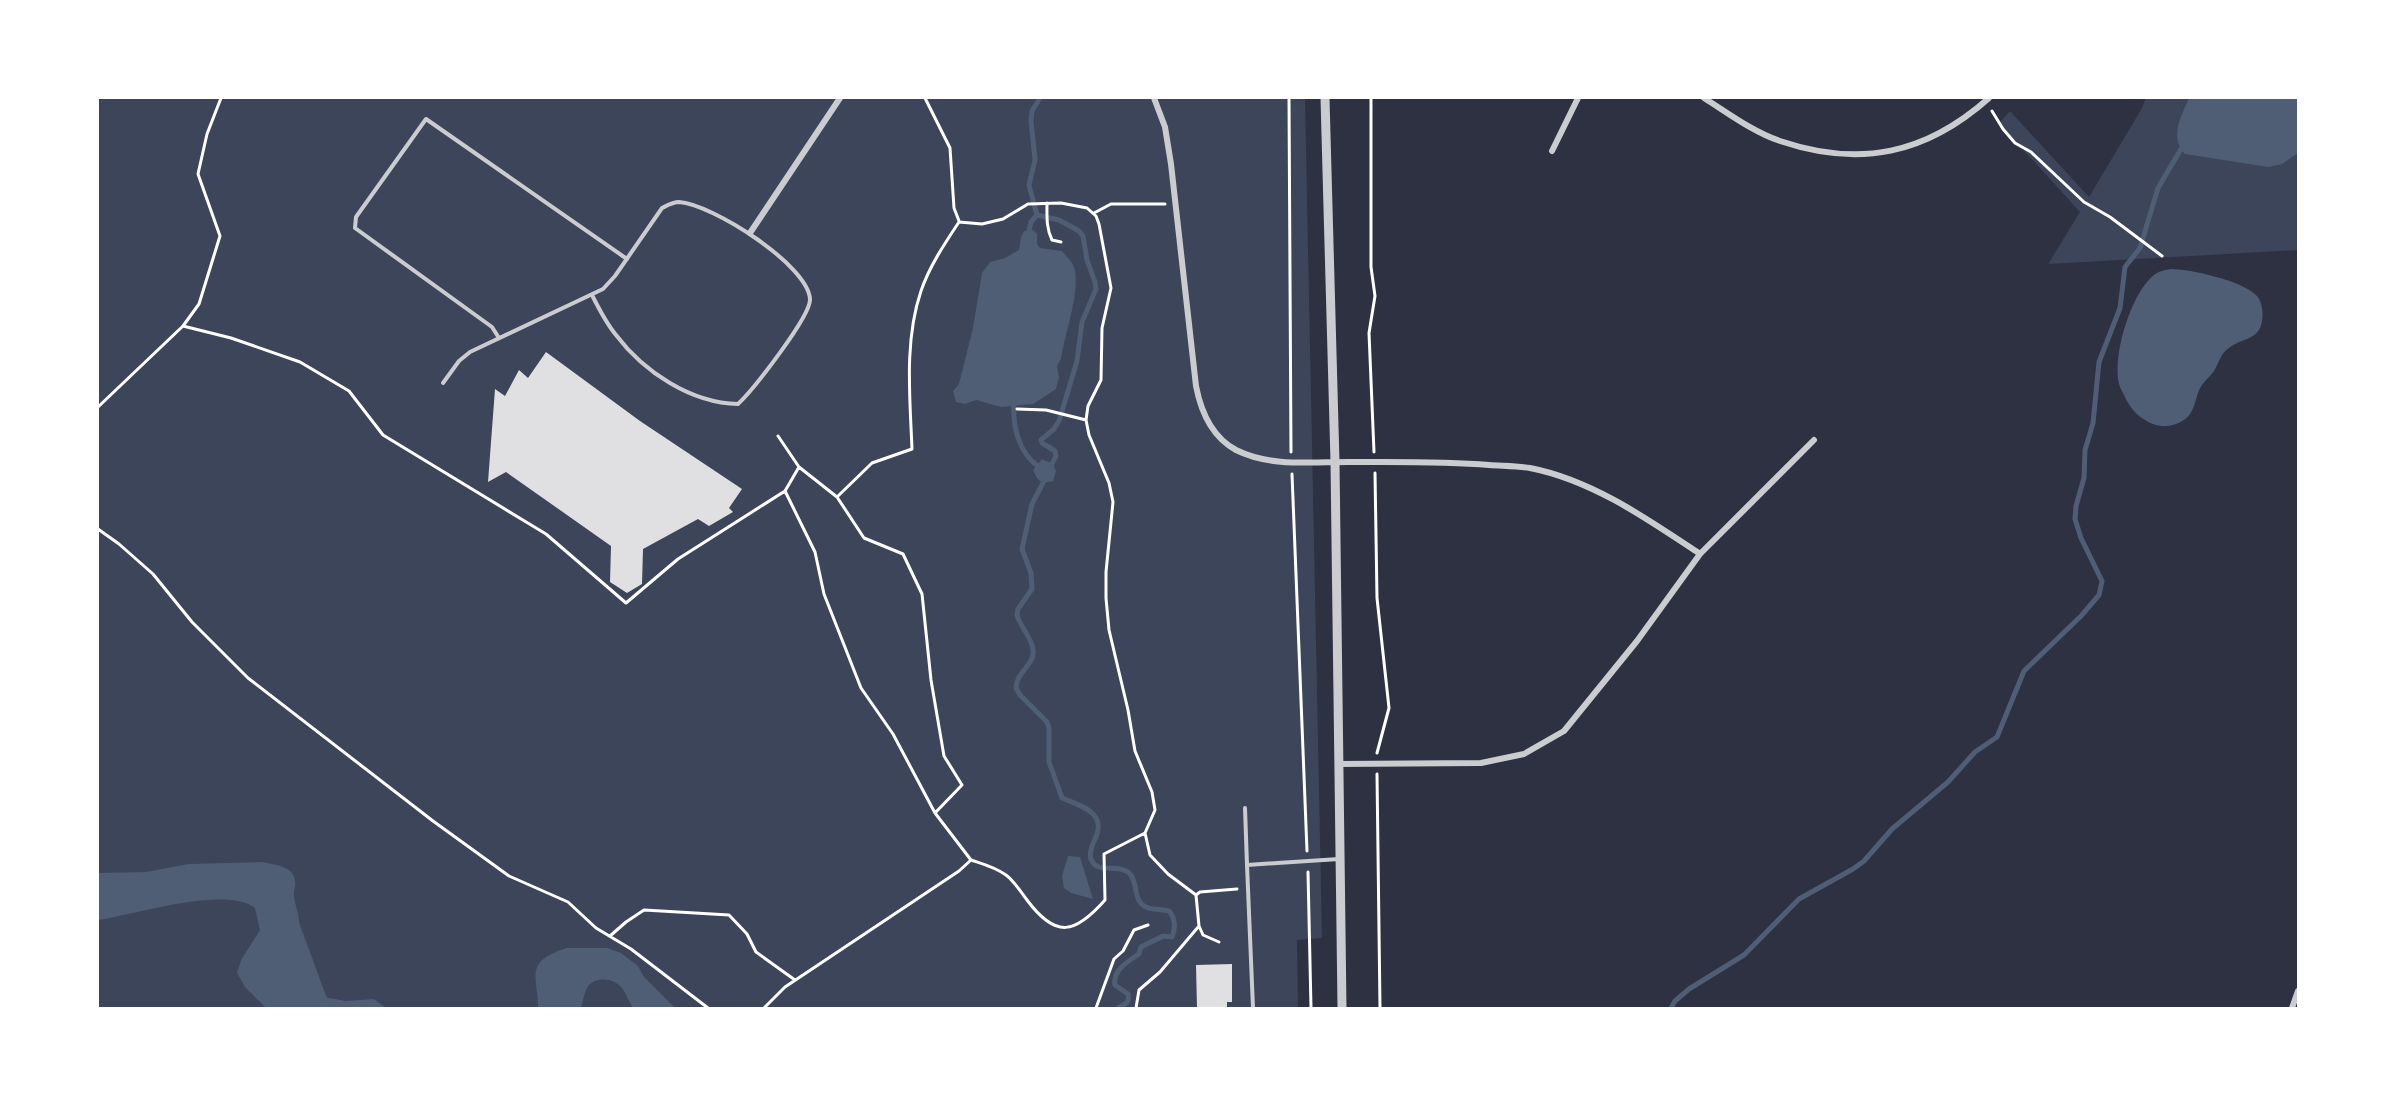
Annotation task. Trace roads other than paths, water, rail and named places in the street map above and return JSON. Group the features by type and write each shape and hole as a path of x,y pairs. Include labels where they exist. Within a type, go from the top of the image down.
{"street":[{"path":"750,233 840,98"},
{"path":"1154,98 1168,141 1199,400 1209,423 1229,445 1251,456 1283,462 1464,463 1530,468 1573,480 1659,526 1700,554"},
{"path":"1325,98 1335,462 1342,1008"},
{"path":"1552,151 1578,98"},
{"path":"1709,99 1737,119 1779,140 1827,153 1861,155 1893,152 1930,137 1956,123 1989,98"},
{"path":"1338,764 1481,763 1524,754 1564,731 1638,640 1700,554 1814,440"},
{"path":"2292,1008 2298,991"}],"lane":[{"path":"499,338 492,327 355,228 356,217 426,119 627,259"},
{"path":"443,383 464,356 592,295 609,283 657,214 662,208 674,203 704,208 750,233 800,277 809,292 810,303 796,329 752,390 738,404 701,398 648,367 616,336 592,295"},
{"path":"1245,808 1254,1008"},
{"path":"1247,865 1340,859"}],"waterway":[{"path":"1040,98 1032,111 1035,160 1029,185 1037,215 1059,220 1079,231 1083,236 1087,260 1096,289 1082,322 1077,361 1059,421 1054,429 1041,440 1055,451 1056,456 1049,470"},
{"path":"1671,1008 1675,1001 1689,989 1744,955 1799,899 1864,861 1892,829 1948,782 1975,752 1997,737 2024,671 2081,616 2099,595 2102,581 2081,538 2075,519 2076,506 2084,478 2085,450 2093,423 2099,362 2120,308 2125,267 2140,248 2158,188 2181,149"},
{"path":"1028,235 1031,222 1037,215"},
{"path":"1014,399 1014,419 1018,438 1026,455 1040,468"},
{"path":"1045,479 1032,504 1022,549 1031,573 1032,589 1018,609 1017,615 1030,641 1033,655 1019,677 1016,688 1047,722 1049,762 1062,798 1091,812 1098,822 1098,831 1090,854 1094,864 1102,868 1118,868 1128,872 1142,904 1149,908 1169,911 1174,923 1172,937 1163,936 1141,947 1139,954 1118,971 1115,985 1128,994 1126,1003 1118,1008"},
{"path":"275,905 313,1008"}]}
